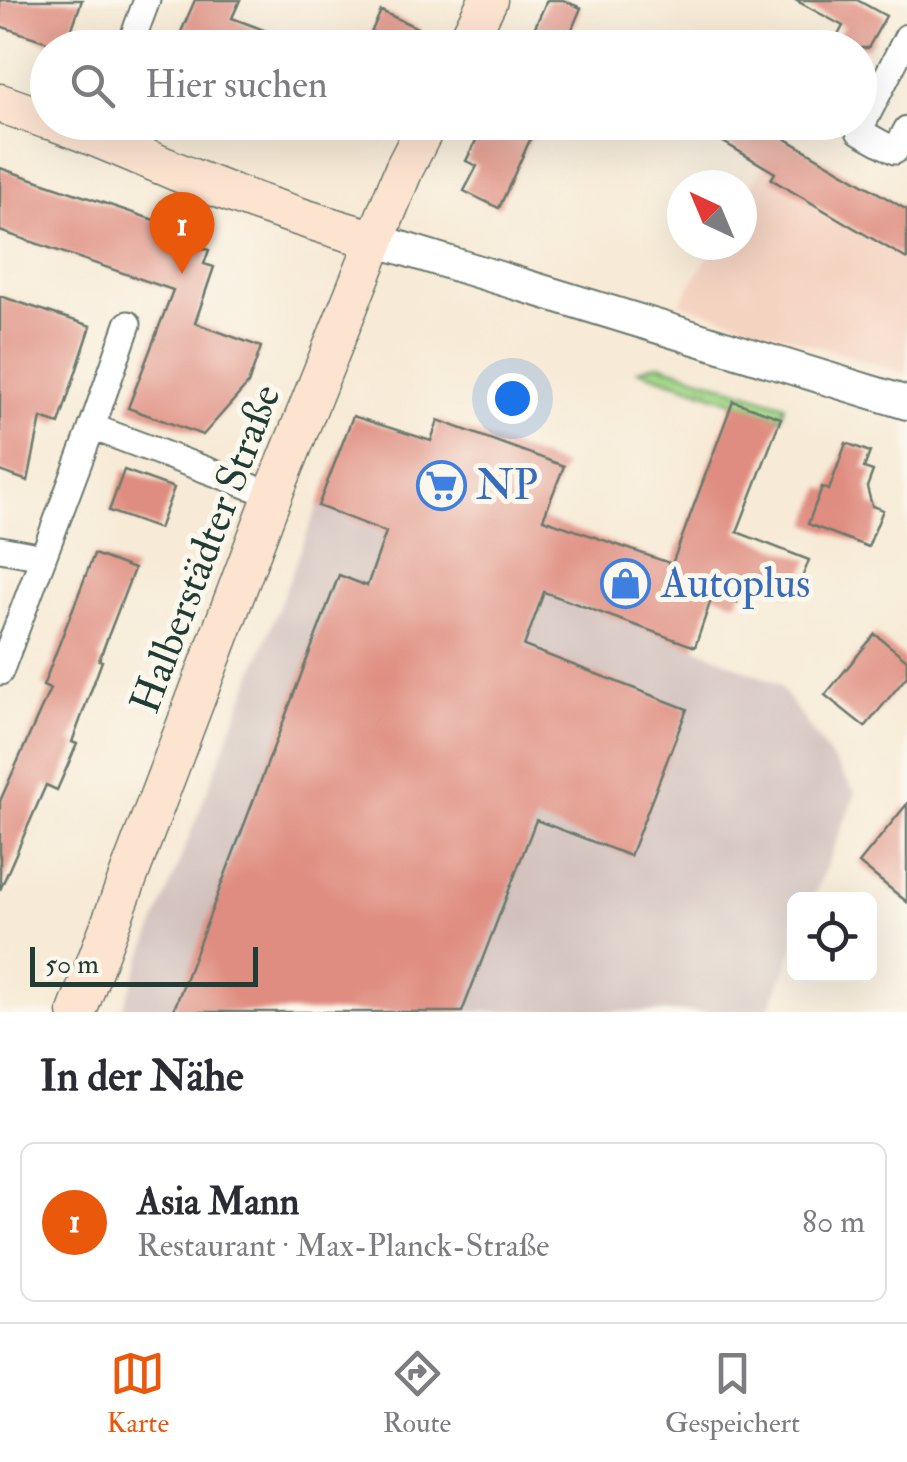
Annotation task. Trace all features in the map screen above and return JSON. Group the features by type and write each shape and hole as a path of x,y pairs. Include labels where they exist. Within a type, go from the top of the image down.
{"main road":[{"path":"473,30 488,0"},
{"path":"0,103 30,114"},
{"path":"118,140 194,178 304,219 375,240"},
{"name":"Halberstädter Straße","path":"77,1012 274,495 419,140"}],"street":[{"path":"135,30 147,0"},
{"path":"877,96 907,37"},
{"path":"875,140 895,151 907,129"},
{"path":"375,240 907,403"},
{"path":"0,672 128,324"},
{"path":"92,426 274,495"},
{"path":"0,548 43,557"}],"shaded area":[{"path":"763,167 901,256 907,252 907,374 680,303 706,260 757,260 757,177"},
{"path":"318,506 695,647 779,685 856,793 816,892 787,892 787,964 768,1012 121,1012"}],"green space":[{"path":"659,364 785,405 781,418 638,370"}],"building":[{"path":"0,0 82,0 71,30 30,30 30,36 0,26"},
{"path":"195,0 240,0 232,18 264,30 182,30"},
{"path":"547,0 563,0 581,8 572,30 534,30"},
{"path":"795,0 857,0 886,16 877,32 841,30 843,26"},
{"path":"381,11 420,29 420,30 372,30"},
{"path":"476,140 530,140 499,208 464,191 477,166 466,161"},
{"path":"720,140 788,140 907,210 907,259 771,179 775,173"},
{"path":"0,168 169,225 165,236 209,250 204,264 214,267 195,323 261,347 248,384 203,435 128,408 173,290 0,231"},
{"path":"0,296 91,326 59,424 41,418 28,481 0,471"},
{"path":"733,401 781,418 737,532 809,560 795,596 747,578 737,603 713,594 695,647 544,592 524,646 687,709 630,856 536,820 462,1012 173,1012 339,575 367,586 386,532 318,506 353,416 431,441 438,420 564,466 543,519 672,564"},
{"path":"846,443 870,452 864,468 873,471 867,487 872,506 883,510 868,547 808,524 822,487 829,490"},
{"path":"124,470 174,488 159,529 109,511"},
{"path":"94,554 134,569 72,742 77,744 57,790 46,785 0,890 0,801 50,689 43,686"},
{"path":"875,634 907,660 907,676 865,727 825,695"},
{"path":"907,804 907,902 859,863"}],"place":[{"name":"Asia Mann","path":"182,274"},
{"name":"NP","path":"441,486"},
{"name":"Autoplus","path":"626,584"}]}
